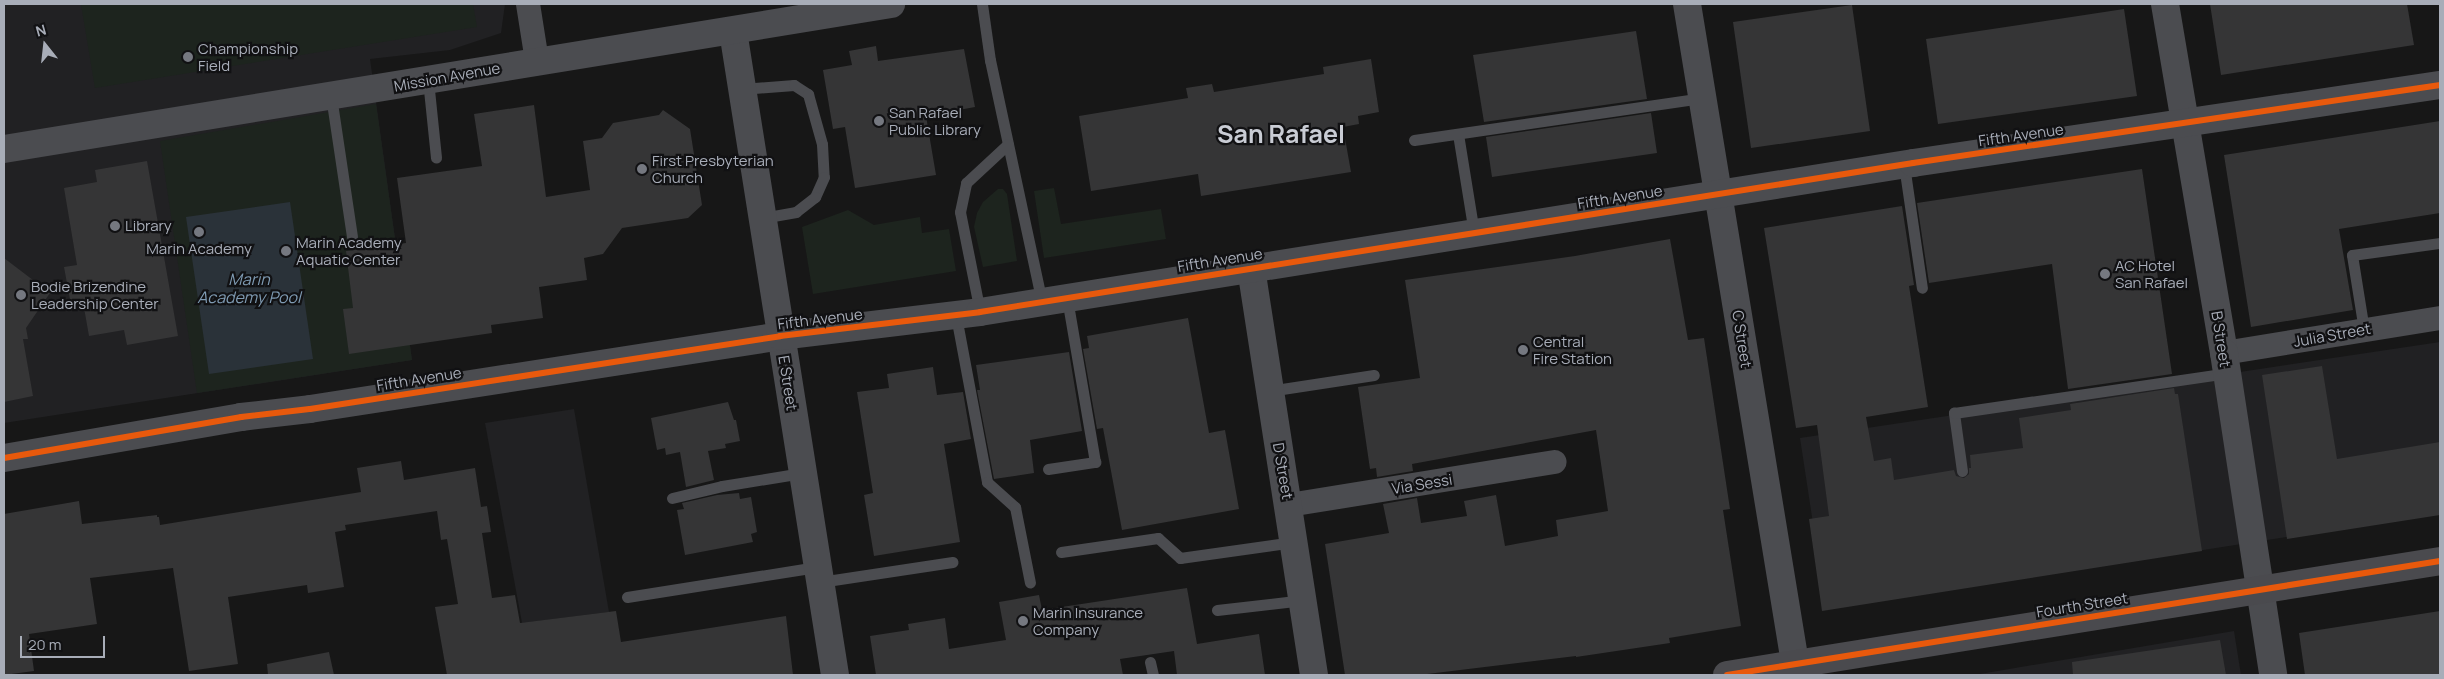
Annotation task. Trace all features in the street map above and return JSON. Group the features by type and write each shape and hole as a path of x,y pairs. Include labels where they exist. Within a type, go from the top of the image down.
{"main road":[{"name":"Fourth Street","path":"1727,675 1796,670 2260,589 2440,561"}],"street":[{"path":"528,4 537,61"},
{"name":"Mission Avenue","path":"4,149 537,61 733,31 847,7 891,4"},
{"name":"C Street","path":"1687,4 1796,670"},
{"name":"B Street","path":"2165,4 2225,363 2273,675"},
{"name":"E Street","path":"733,31 835,675"},
{"name":"Fifth Avenue","path":"4,458 241,418 780,336 968,314 1904,165 2440,85"},
{"name":"D Street","path":"1251,268 1314,675"},
{"name":"Julia Street","path":"2225,363 2364,330 2440,318"},
{"name":"Via Sessi","path":"1289,505 1555,462"}],"lane":[{"path":"982,4 990,60 1008,144 1054,300 1094,462 1048,469"},
{"path":"428,80 436,158"},
{"path":"742,89 794,84 808,94 822,144 824,177 815,197 796,212 762,218"},
{"path":"331,96 352,236"},
{"path":"1414,140 1703,98"},
{"path":"1458,134 1474,233"},
{"path":"1008,144 966,183 960,212 968,314 987,482 1015,507 1030,582"},
{"path":"1904,165 1922,288"},
{"path":"2364,330 2352,255 2440,243"},
{"path":"1962,471 1954,413 2225,363"},
{"path":"1269,392 1374,375"},
{"path":"672,498 722,486 802,473"},
{"path":"1061,552 1158,538 1180,558 1294,542"},
{"path":"627,597 819,574 953,562"},
{"path":"1217,610 1303,600"},
{"path":"1150,662 1153,675"}],"shaded area":[{"name":"Marin Academy","path":"4,4 505,4 501,33 450,50 370,59 412,360 4,423"},
{"name":"Championship Field","path":"81,4 473,4 477,27 95,88"},
{"name":"Marin Academy Aquatic Center","path":"376,104 412,360 197,393 160,141"},
{"path":"1054,188 1061,224 1161,209 1166,239 1044,258 1034,191"},
{"path":"998,189 1003,189 1007,194 1017,261 983,267 974,227 977,213 983,202"},
{"path":"848,210 874,225 920,217 922,233 949,229 956,271 813,294 802,227"},
{"path":"2440,342 2440,513 1826,609 1800,438"},
{"path":"574,409 609,612 522,623 485,423"},
{"path":"2234,631 2241,675 1974,675"}],"water":[{"name":"Marin Academy Pool","path":"290,202 313,359 209,374 186,217"}],"building":[{"path":"2210,4 2407,4 2414,45 2221,75"},
{"path":"1852,5 1870,131 1751,148 1733,22"},
{"path":"2124,9 2137,96 1938,124 1926,39"},
{"path":"1636,31 1647,99 1484,122 1473,55"},
{"name":"San Rafael Public Library","path":"876,46 878,61 964,49 975,107 926,116 936,175 855,188 845,127 833,129 823,70 852,65 849,51"},
{"path":"1371,59 1379,112 1358,116 1359,124 1343,127 1351,172 1201,196 1198,174 1091,191 1079,116 1188,98 1186,88 1212,84 1214,92 1324,74 1323,67"},
{"path":"534,105 546,197 590,190 583,141 602,138 613,123 659,115 663,110 690,129 702,205 688,218 622,228 603,254 584,258 587,280 539,287 543,318 491,325 492,333 349,354 343,309 353,308 346,251 406,243 397,178 482,166 474,114"},
{"path":"1651,113 1657,153 1492,177 1486,137"},
{"path":"2440,121 2440,213 2339,229 2353,310 2251,327 2224,155"},
{"name":"Library","path":"147,161 178,336 127,345 124,330 89,336 83,302 71,305 64,267 77,265 64,188 97,182 95,170"},
{"name":"AC Hotel San Rafael","path":"2142,169 2172,374 2068,389 2052,264 1929,283 1917,203"},
{"path":"1902,206 1914,285 1909,286 1928,407 1866,417 1874,461 1891,458 1894,480 1954,470 1956,476 1964,478 1969,474 1969,468 1971,468 1970,455 2023,448 2019,418 2071,410 2070,404 2174,388 2175,394 2178,394 2202,551 1822,611 1809,519 1829,516 1817,425 1796,428 1764,228"},
{"path":"1670,239 1688,340 1704,338 1730,509 1723,510 1741,626 1669,638 1670,643 1576,657 1419,675 1345,675 1325,544 1389,533 1383,504 1417,498 1421,523 1467,516 1464,501 1496,495 1505,546 1558,536 1556,520 1608,511 1596,430 1412,464 1413,471 1377,477 1376,468 1370,469 1358,387 1420,378 1405,280 1575,256"},
{"name":"Bodie Brizendine Leadership Center","path":"4,258 50,293 26,328 28,339 23,339 33,396 4,402"},
{"path":"1188,318 1209,433 1225,430 1239,509 1122,530 1103,428 1097,429 1083,349 1089,348 1087,336"},
{"path":"1069,352 1082,431 1030,440 1034,473 994,479 977,390 980,390 976,365"},
{"path":"2322,366 2337,459 2440,442 2440,515 2287,539 2262,375"},
{"path":"933,367 937,395 963,392 971,439 944,444 960,542 874,556 864,495 873,493 857,392 889,388 887,374"},
{"path":"728,402 734,420 736,420 740,441 725,444 726,448 708,451 714,480 686,487 680,452 666,455 665,448 657,450 651,418"},
{"path":"401,461 404,480 475,468 481,507 487,506 491,532 482,533 492,598 515,595 520,623 616,611 621,642 786,616 793,675 447,675 435,607 458,604 447,539 441,540 437,511 345,525 346,530 335,532 344,587 308,593 307,585 228,597 238,664 189,671 173,568 90,578 97,624 29,634 34,671 4,675 4,514 79,501 82,524 157,515 160,525 361,492 357,468"},
{"path":"739,493 740,499 751,497 757,532 751,534 753,542 685,555 677,510 684,509 682,503 717,495"},
{"path":"1187,588 1197,644 1259,634 1265,675 1177,675 1174,651 1120,659 1123,675 876,675 870,636 909,630 908,624 945,618 949,649 1006,640 999,602 1039,595 1042,610"},
{"path":"2440,611 2440,675 2305,675 2299,633"},
{"path":"2220,640 2226,675 2073,675 2072,662"},
{"path":"329,652 334,675 268,675 267,664"}],"cycle path":[{"path":"4,458 241,417 310,409 780,336 980,312 1913,163 2440,85"},
{"path":"1727,675 2440,561"}],"place":[{"name":"Championship Field","path":"188,57"},
{"name":"San Rafael Public Library","path":"879,121"},
{"name":"First Presbyterian Church","path":"642,169"},
{"name":"Library","path":"115,226"},
{"name":"Marin Academy","path":"199,232"},
{"name":"Marin Academy Aquatic Center","path":"286,251"},
{"name":"AC Hotel San Rafael","path":"2105,274"},
{"name":"Bodie Brizendine Leadership Center","path":"21,295"},
{"name":"Central Fire Station","path":"1523,350"},
{"name":"Marin Insurance Company","path":"1023,621"}],"district":[{"name":"San Rafael","path":"1281,134"}]}
